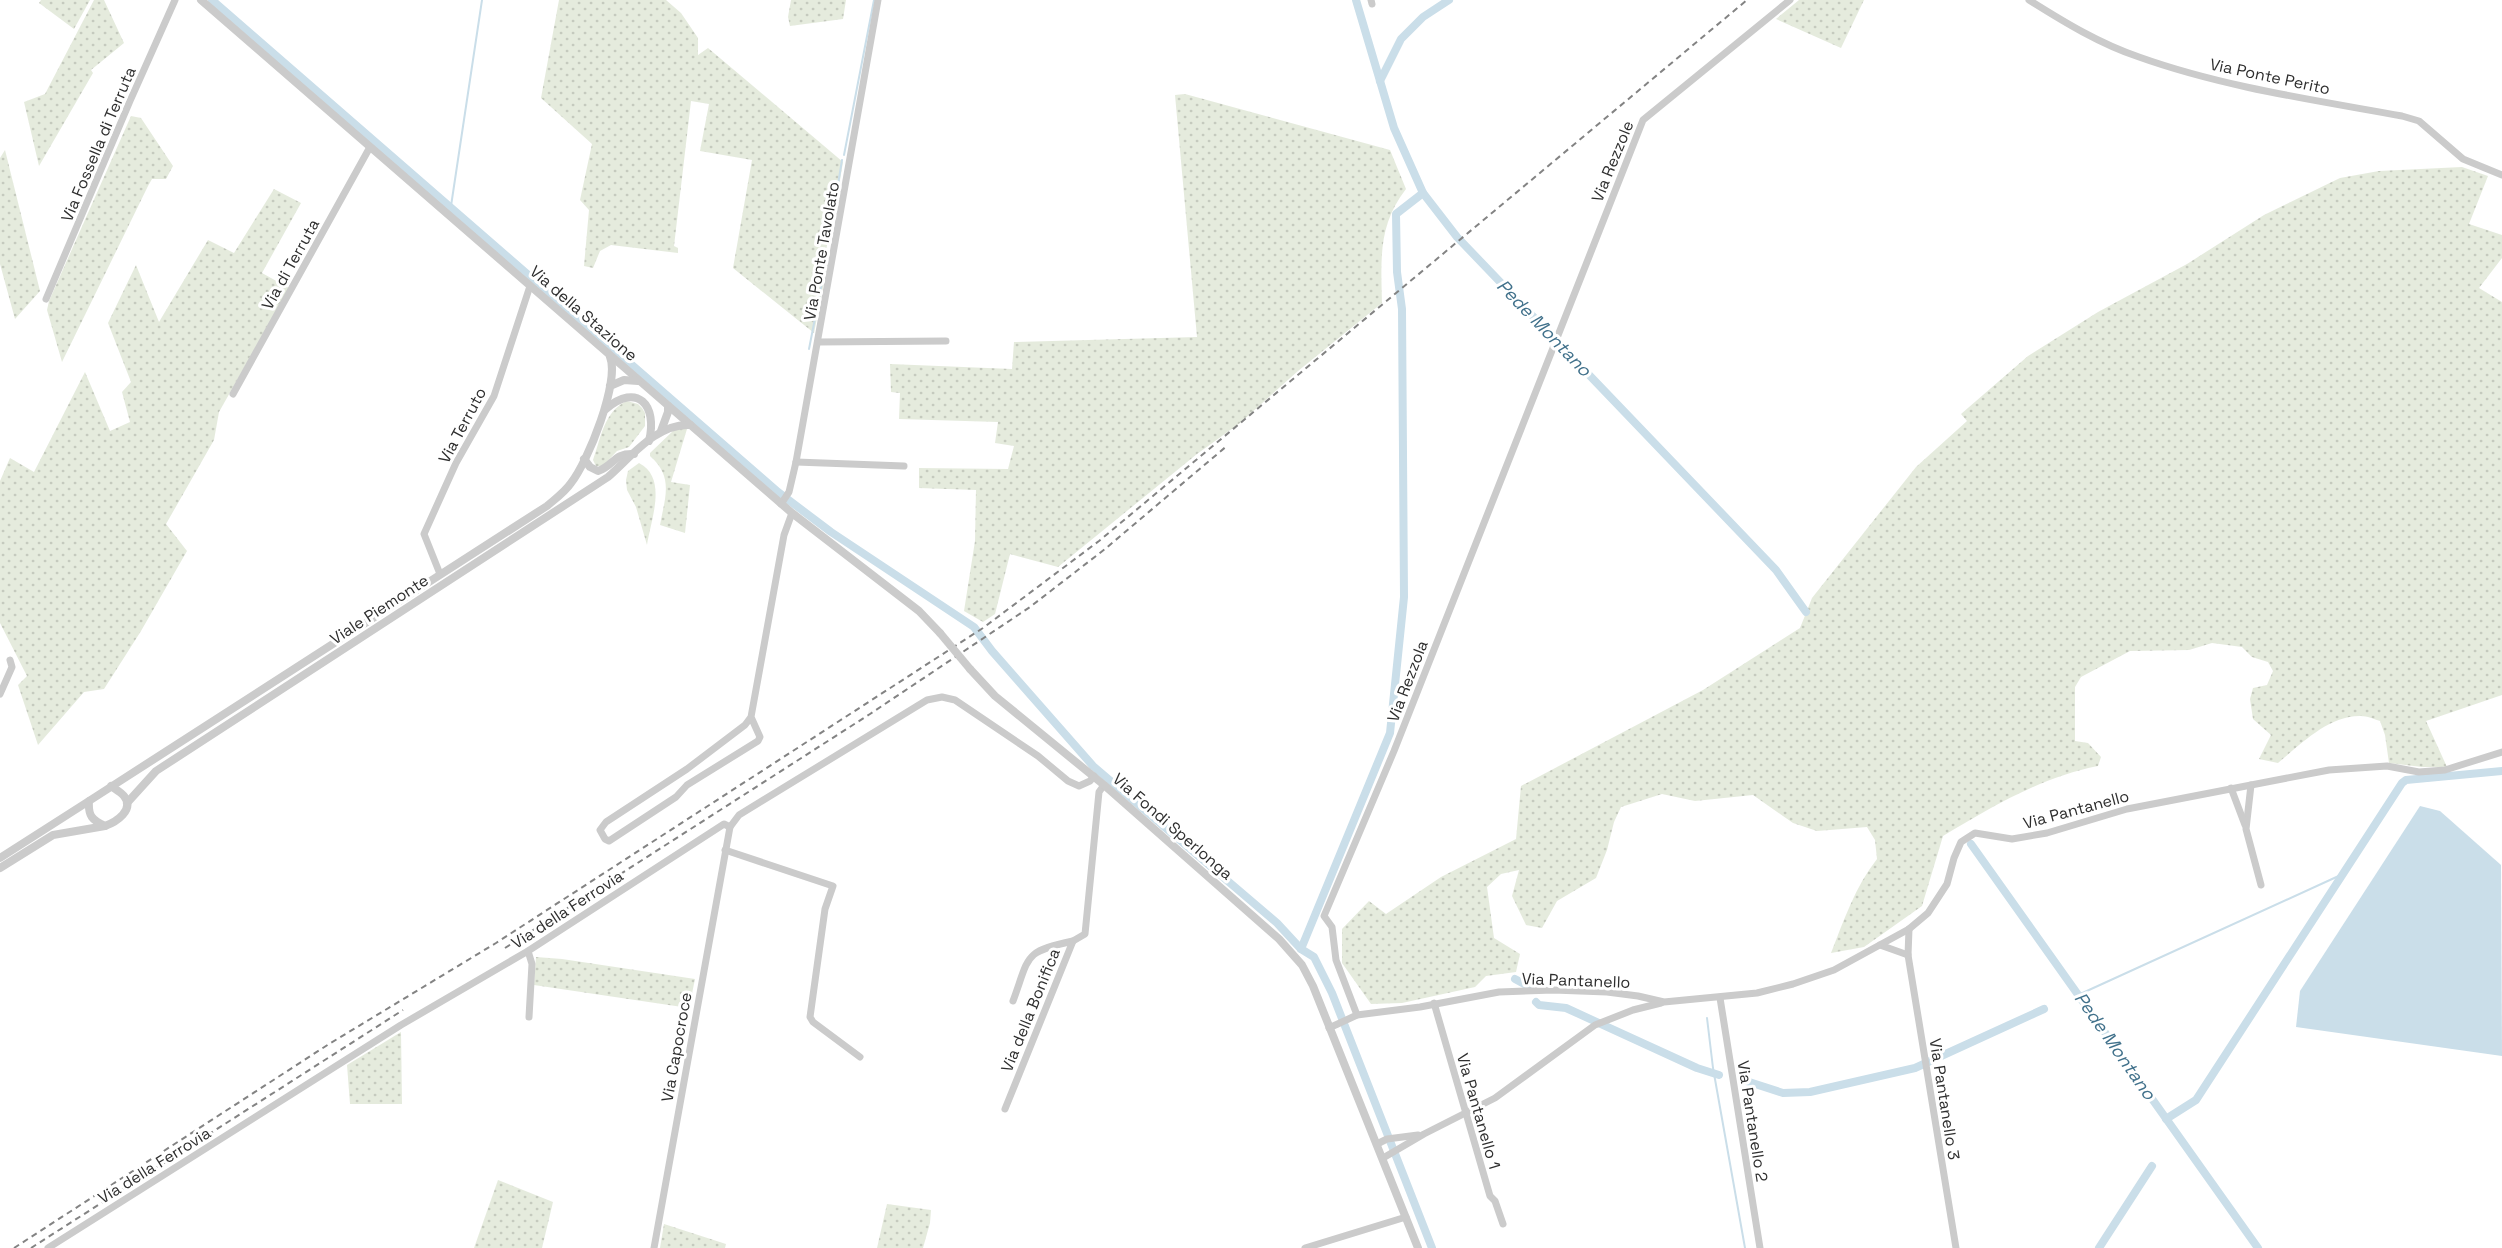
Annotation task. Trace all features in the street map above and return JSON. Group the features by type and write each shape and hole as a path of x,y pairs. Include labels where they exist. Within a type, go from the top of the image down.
{"street":[{"name":"Via Fossella di Terruta","path":"46,299 130,101 176,0"},
{"name":"Via della Stazione","path":"201,0 690,425 785,498 792,513"},
{"name":"Via Ponte Tavolato","path":"785,498 796,462 878,0"},
{"name":"Via Rezzole","path":"1549,355 1643,120 1790,0"},
{"name":"Via Ponte Perito","path":"2029,0 2092,37 2137,57 2269,92 2419,121 2463,159 2502,175"},
{"name":"Via di Terruta","path":"233,394 370,147"},
{"name":"Via Terruto","path":"440,574 424,534 456,463 494,396 530,286"},
{"path":"818,342 946,341"},
{"name":"Via Rezzola","path":"1354,1017 1336,960 1332,927 1324,916 1394,751 1549,355"},
{"name":"Viale Piemonte","path":"0,858 547,506 571,483 606,409 614,372 610,356"},
{"path":"610,386 624,380 639,381"},
{"path":"606,409 618,399 632,397 643,401 652,415 653,425 649,441"},
{"path":"661,431 668,406"},
{"path":"661,431 690,425"},
{"name":"Viale Piemonte","path":"105,826 117,822 126,812 127,803 156,771 608,477 661,431"},
{"path":"584,459 590,467 598,471 606,468 622,453 634,454"},
{"path":"796,462 904,466"},
{"path":"751,717 760,737 758,741 685,786 676,797 609,841 605,839 600,830 606,822 711,752 746,725 751,717 784,535 792,513"},
{"name":"Via Fondi Sperlonga","path":"792,513 919,611 995,696 1094,776 1279,939 1302,965 1333,1026 1377,1144 1387,1157 1418,1248"},
{"path":"0,694 12,667 10,660"},
{"name":"Via della Ferrovia","path":"48,1248 401,1025 528,951 724,824 730,827 739,815 927,700 942,697 955,700 1020,744 1068,781 1079,786 1090,781 1094,776"},
{"path":"711,752 718,764"},
{"name":"Via Pantanello","path":"1333,1026 1354,1017 1499,992 1553,990 1607,992 1664,1002 1757,993 1834,970 1909,929 1928,913 1947,884 1961,842 1975,833 2012,839 2035,835 2127,809 2329,770 2387,766 2419,772 2445,770 2502,752"},
{"path":"676,776 685,786"},
{"name":"Via della Bonifica","path":"1005,1109 1073,941 1085,934 1099,792 1104,785"},
{"path":"2246,829 2251,785"},
{"path":"111,786 124,796 127,803"},
{"path":"2232,788 2261,885"},
{"path":"89,801 88,813 93,820 105,826"},
{"path":"0,868 53,835 105,826"},
{"name":"Via Capocroce","path":"654,1248 730,827"},
{"path":"725,850 833,886 825,909 810,1017 813,1022 860,1057"},
{"name":"Via Pantanello 3","path":"1909,929 1908,955 1956,1248"},
{"path":"1013,1001 1028,960 1034,953 1042,948 1073,941"},
{"path":"1880,945 1908,955"},
{"path":"528,951 532,964 529,1017"},
{"name":"Via Pantanello 2","path":"1720,998 1761,1248"},
{"path":"1387,1157 1424,1134 1466,1115 1495,1098 1595,1025 1633,1010 1664,1002"},
{"name":"Via Pantanello 1","path":"1434,1003 1490,1196 1495,1201 1503,1224"},
{"path":"1377,1144 1387,1139 1424,1134"},
{"path":"1305,1248 1406,1217"}],"shaded area":[{"path":"41,0 90,0 74,29 39,3"},
{"path":"94,0 104,0 124,43 91,70 93,73 39,166 24,102 45,94"},
{"path":"559,0 666,0 681,13 698,38 698,55 708,48 843,162 825,257 828,262 814,333 733,268 752,160 700,151 709,104 691,101 674,246 678,248 678,253 611,245 600,251 593,268 584,266 589,210 580,200 592,144 541,98"},
{"path":"791,0 846,0 843,19 790,26 788,17"},
{"path":"1799,0 1864,0 1841,48 1776,19"},
{"path":"1185,94 1390,150 1406,189 1390,216 1383,243 1382,303 1298,371 1240,423 1197,454 1058,567 1010,554 995,614 983,622 964,611 975,541 976,490 919,488 919,468 1008,469 1014,446 995,443 998,422 899,419 900,393 891,392 890,364 1012,369 1014,342 1197,337 1175,95"},
{"path":"131,116 141,118 173,166 166,179 152,179 148,186 62,362 47,310 49,301"},
{"path":"5,150 40,291 15,319 0,264 0,158"},
{"path":"2462,167 2488,176 2469,224 2502,235 2502,258 2479,288 2502,302 2502,695 2426,721 2447,767 2389,763 2385,735 2380,721 2361,716 2349,717 2327,725 2278,763 2259,759 2271,735 2253,719 2250,699 2253,688 2267,685 2273,671 2268,662 2252,657 2242,647 2212,643 2189,650 2130,651 2081,677 2075,687 2075,741 2088,743 2101,757 2098,766 2037,785 1943,836 1922,906 1864,947 1831,953 1856,892 1877,859 1875,840 1867,827 1817,831 1793,823 1753,795 1695,801 1662,794 1621,807 1596,878 1557,901 1542,928 1526,925 1512,896 1519,870 1501,874 1487,887 1494,938 1520,954 1516,972 1486,976 1475,987 1402,1003 1371,1004 1342,963 1342,929 1369,901 1386,914 1441,877 1516,839 1521,786 1703,690 1800,628 1812,598 1916,467 1967,421 1961,414 2028,356 2098,312 2187,264 2264,215 2340,178 2379,171"},
{"path":"274,189 301,203 262,273 289,288 219,412 214,440 166,524 187,551 141,631 104,689 84,692 38,745 18,685 27,676 0,623 0,481 10,458 34,472 85,372 110,431 130,422 122,392 131,382 108,323 136,265 159,322 208,240 234,253"},
{"path":"627,401 638,404 642,408 645,413 645,426 629,447 617,451 603,466 596,466 593,460 604,426 613,411"},
{"path":"675,429 687,429 671,482 690,485 685,533 660,525 666,488 665,480 658,464 650,456 650,453"},
{"path":"639,463 648,470 653,478 655,489 654,512 647,545 636,507 627,490 626,480 628,471"},
{"path":"536,957 695,979 689,1008 534,985"},
{"path":"401,1032 402,1104 350,1104 347,1065"},
{"path":"498,1180 553,1202 542,1248 474,1248"},
{"path":"887,1204 931,1210 923,1248 877,1248"},
{"path":"664,1224 726,1244 725,1248 660,1248"}],"water":[{"path":"2420,806 2440,811 2501,865 2502,1056 2296,1027 2300,991"}],"waterway":[{"path":"212,0 778,492 831,532 974,627 992,651 1093,766 1277,923 1301,949 1314,957 1332,993 1432,1248"},
{"path":"451,206 482,0"},
{"path":"844,155 874,0"},
{"name":"Pede Montano","path":"1356,0 1394,128 1423,193 1457,237 1776,570 1806,612"},
{"path":"1380,81 1401,39 1423,17 1449,0"},
{"path":"831,227 842,160"},
{"path":"1301,949 1390,733 1404,597 1402,309 1397,272 1396,214 1423,193"},
{"path":"809,349 826,262"},
{"path":"2166,1119 2196,1100 2402,783 2406,780 2502,771"},
{"name":"Pede Montano","path":"1971,844 2258,1248"},
{"path":"2078,995 2343,874"},
{"path":"1515,979 1530,987"},
{"path":"1536,1002 1539,1005 1566,1008 1697,1068 1719,1075"},
{"path":"1743,1080 1783,1093 1810,1092 1915,1068 2044,1009"},
{"path":"1707,1018 1713,1068 1745,1248"},
{"path":"2099,1248 2152,1166"}],"railway":[{"path":"14,1248 329,1044 496,943 983,628 1099,541 1747,0"},
{"path":"505,948 870,714 1030,607 1105,549 1228,445"},
{"path":"31,1248 403,1010"}]}
